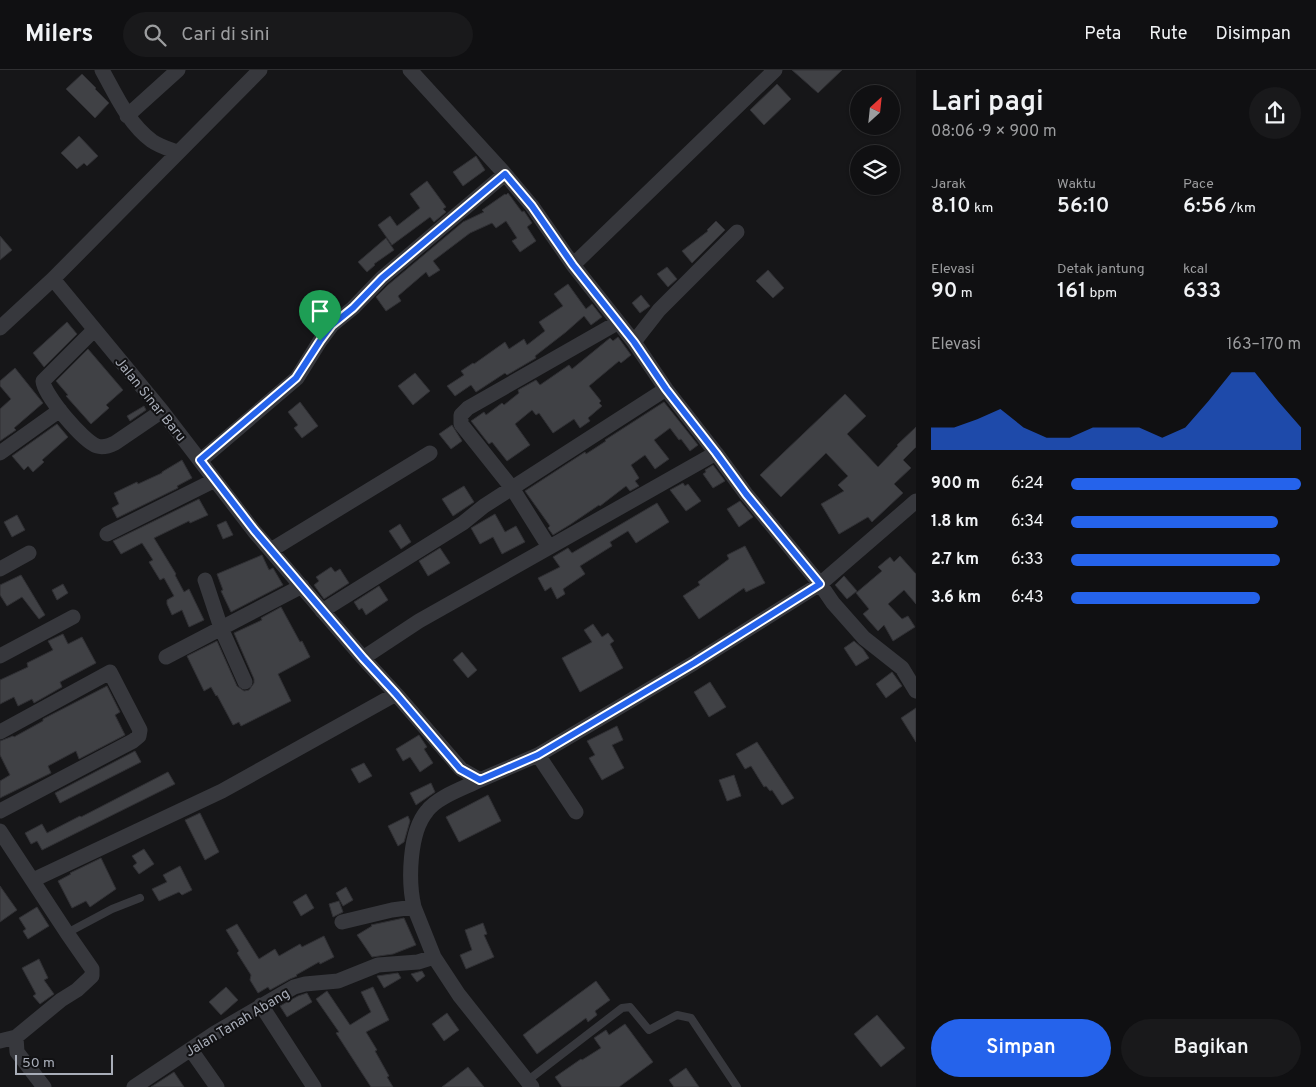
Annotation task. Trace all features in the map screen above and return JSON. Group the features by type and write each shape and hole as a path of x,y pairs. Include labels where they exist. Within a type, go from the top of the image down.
{"street":[{"path":"102,70 127,116 153,142 177,152"},
{"path":"127,116 178,70"},
{"path":"0,328 53,279 260,70"},
{"path":"410,70 532,206 573,265 617,323 634,342 666,389 746,494 820,584 833,603 864,638 902,668 916,691"},
{"path":"573,265 775,70"},
{"path":"200,460 296,378 332,325 353,308 382,278 505,174"},
{"path":"634,342 659,310 737,232"},
{"name":"Jalan Sinar Baru","path":"53,279 162,411 254,530 322,611 460,769 480,780"},
{"path":"549,547 512,488 461,424 462,415 468,408 617,323"},
{"path":"94,330 43,381 44,390 60,410 91,443 99,447 115,443 162,411"},
{"path":"322,611 463,523 484,506 666,389"},
{"path":"0,453 60,410"},
{"path":"363,658 419,621 716,453"},
{"path":"271,550 430,454"},
{"path":"107,534 215,480"},
{"path":"530,1084 459,995 434,957 414,907 411,892 411,876 415,832 426,810 438,800 538,755 694,663 820,584 915,504"},
{"path":"0,569 29,553"},
{"path":"205,580 221,628 244,682"},
{"path":"166,657 302,586"},
{"path":"0,656 73,617"},
{"path":"0,732 110,672 140,730 139,736 134,742 0,811"},
{"path":"34,880 222,791 396,694"},
{"path":"538,755 576,812"},
{"path":"0,831 34,880 66,933 92,969 92,976 78,990 60,1000 16,1037 0,1041"},
{"path":"342,922 392,910 414,907"},
{"name":"Jalan Tanah Abang","path":"134,1087 215,1033 294,987 338,981 378,965 418,962 434,957"},
{"path":"261,1005 314,1087"},
{"path":"16,1037 17,1052 44,1087"},
{"path":"191,1050 217,1087"}],"lane":[{"path":"66,933 112,909 140,898"},
{"path":"530,1084 622,1008 630,1006 649,1030 677,1015 691,1018 737,1087"}],"building":[{"path":"792,70 842,70 818,93"},
{"path":"82,74 109,103 95,118 66,89"},
{"path":"777,84 791,99 764,125 750,110"},
{"path":"79,136 98,156 87,166 84,163 77,169 61,153"},
{"path":"476,156 485,170 463,186 453,172"},
{"path":"427,181 446,207 443,209 446,212 434,222 430,217 392,245 378,225 390,216 397,226 420,208 410,194"},
{"path":"508,193 532,223 527,227 536,241 520,252 512,241 517,238 506,221 496,228 492,223 470,233 433,261 440,270 429,277 426,272 398,296 401,301 386,311 376,297 388,285 463,222 484,212 482,210"},
{"path":"716,221 725,230 692,263 682,251 708,231"},
{"path":"0,236 12,250 0,260"},
{"path":"386,238 394,250 374,264 367,272 358,262"},
{"path":"667,267 677,279 668,287 657,274"},
{"path":"768,270 784,288 773,298 756,281"},
{"path":"568,284 586,309 592,304 602,317 591,325 584,316 535,356 536,358 507,375 505,373 476,392 471,385 455,396 447,386 464,375 461,371 505,342 509,349 524,339 527,345 545,331 539,322 563,306 554,294"},
{"path":"641,295 650,306 640,313 632,303"},
{"path":"67,322 77,334 44,367 33,353"},
{"path":"618,337 631,355 621,363 619,361 589,386 601,401 599,403 602,406 588,418 590,421 580,428 574,419 553,433 539,413 536,415 532,410 515,424 530,445 507,461 492,442 489,444 471,421 484,412 486,415 502,403 504,405 519,393 518,390 536,380 540,385 569,365 572,369 610,338 613,341"},
{"path":"88,349 123,390 106,405 109,408 91,424 66,396 68,395 56,381"},
{"path":"15,368 43,403 14,428 16,430 0,441 0,409 11,399 0,386 0,381"},
{"path":"415,373 430,391 413,405 398,386"},
{"path":"845,394 866,416 847,434 878,467 916,427 916,447 903,460 911,468 894,484 903,493 872,522 868,517 839,534 821,504 844,491 838,485 848,476 826,453 781,497 760,475"},
{"path":"300,402 318,426 302,438 294,428 298,425 288,412"},
{"path":"664,402 698,445 690,451 670,428 654,440 669,459 655,469 645,455 631,465 639,478 635,481 639,486 630,491 626,486 600,506 553,535 548,528 550,526 525,491 585,452 586,454"},
{"path":"144,406 146,410 130,421 127,416"},
{"path":"57,424 68,437 42,460 44,462 33,472 28,466 24,470 12,456"},
{"path":"452,425 462,441 451,449 439,434"},
{"path":"182,460 192,478 177,486 178,488 117,518 112,508 119,504 114,493 162,473"},
{"path":"713,465 725,481 713,488 703,474 706,472 705,470"},
{"path":"683,483 685,486 688,484 701,501 686,511 670,490"},
{"path":"464,486 474,502 453,516 442,499"},
{"path":"199,499 208,515 190,523 189,521 154,538 176,574 184,592 189,589 204,620 189,627 182,610 172,615 167,600 174,596 164,578 160,580 149,562 153,560 142,543 121,554 113,541"},
{"path":"740,501 753,517 739,527 727,509"},
{"path":"657,503 669,522 636,543 628,531 610,542 612,546 580,566 585,574 563,589 565,594 557,599 551,587 545,591 538,578 560,567 553,557 568,548 572,553"},
{"path":"495,514 505,532 516,526 525,542 502,554 493,537 480,544 471,528"},
{"path":"17,515 25,530 12,537 4,522"},
{"path":"226,521 233,535 223,539 217,525"},
{"path":"400,524 411,542 401,549 389,531"},
{"path":"745,546 765,583 746,592 744,588 699,619 683,596 700,585 698,582 729,559 727,555"},
{"path":"440,548 450,563 428,576 419,561"},
{"path":"262,555 269,570 273,568 283,585 231,612 221,591 223,590 217,574"},
{"path":"900,556 916,574 916,604 904,590 888,604 902,619 908,616 915,627 893,641 884,625 878,631 863,614 869,609 856,593 882,571 878,567 890,557 894,562"},
{"path":"331,567 335,572 340,569 349,583 324,599 314,585 319,581 316,577"},
{"path":"21,575 45,615 39,619 22,597 7,606 0,595 0,585"},
{"path":"844,576 857,591 847,599 835,585"},
{"path":"63,584 68,593 57,600 52,590"},
{"path":"379,586 388,600 366,615 362,608 359,610 354,602"},
{"path":"281,607 310,657 278,674 291,701 241,726 239,722 233,725 211,687 204,691 187,656 217,641 237,686 244,691 249,690 254,683 254,679 234,633 262,620 261,618"},
{"path":"593,624 602,637 608,633 614,641 610,644 623,668 580,692 562,658 592,642 584,630"},
{"path":"63,634 68,644 82,637 96,663 60,682 62,687 34,703 32,699 18,706 14,697 0,704 0,680 28,667 27,663 53,650 48,641"},
{"path":"854,641 869,658 856,666 844,648"},
{"path":"462,652 477,670 468,678 453,660"},
{"path":"892,672 902,686 886,698 876,684"},
{"path":"710,682 726,707 709,717 694,692"},
{"path":"107,686 120,712 115,715 125,735 79,759 76,751 48,766 51,773 0,798 0,781 10,775 0,755 0,741 14,737 43,721 43,719"},
{"path":"916,708 916,742 901,718"},
{"path":"617,726 623,740 612,745 624,768 602,780 589,758 595,755 587,741"},
{"path":"419,735 427,747 424,749 433,763 420,772 410,757 403,761 396,749"},
{"path":"757,742 794,798 782,805 772,790 770,791 766,786 764,787 751,766 745,769 736,754"},
{"path":"135,751 141,762 60,803 55,793"},
{"path":"364,763 372,776 359,783 351,769"},
{"path":"168,772 175,784 42,850 37,841 31,844 25,833 42,824 47,833"},
{"path":"734,775 741,796 727,801 719,780"},
{"path":"431,783 435,792 416,805 410,793"},
{"path":"488,795 501,821 459,842 446,817"},
{"path":"200,813 219,852 205,860 185,820"},
{"path":"408,816 410,821 404,842 398,846 388,826"},
{"path":"144,849 154,864 139,874 133,866 137,863 132,856"},
{"path":"101,858 116,889 90,907 86,901 72,908 58,881"},
{"path":"180,866 192,890 182,895 179,892 159,901 152,889 167,882 163,875"},
{"path":"0,886 17,910 0,922"},
{"path":"346,887 353,900 343,906 336,893"},
{"path":"306,894 314,908 301,916 293,902"},
{"path":"339,901 343,912 333,917 329,904"},
{"path":"37,907 49,926 28,939 23,931 26,929 19,918"},
{"path":"404,918 416,945 393,954 372,957 357,935 371,925"},
{"path":"483,923 487,934 484,935 494,957 466,969 460,955 472,950 465,930"},
{"path":"237,924 259,959 275,949 279,956 300,944 302,947 324,936 334,957 320,964 319,962 270,990 268,987 258,993 250,980 251,975 237,953 239,951 226,930"},
{"path":"39,959 48,978 44,980 54,994 40,1004 33,996 36,994 22,968"},
{"path":"422,971 425,976 417,982 411,974"},
{"path":"398,973 401,978 384,988 377,976"},
{"path":"596,981 610,1000 595,1011 597,1015 588,1022 586,1018 537,1054 523,1035"},
{"path":"226,987 238,1000 221,1015 209,1002"},
{"path":"373,987 389,1020 366,1032 377,1050 375,1051 393,1087 371,1087 336,1033 339,1032 316,999 327,991 350,1025 371,1012 361,992"},
{"path":"307,993 312,1002 287,1017 280,1006"},
{"path":"447,1013 459,1030 444,1041 432,1024"},
{"path":"877,1015 905,1048 881,1067 854,1034"},
{"path":"625,1024 653,1062 619,1087 562,1087 555,1077 601,1048 594,1038 606,1030 609,1035"},
{"path":"468,1067 484,1087 442,1087"},
{"path":"686,1068 699,1087 674,1087 669,1080"},
{"path":"174,1072 184,1087 151,1087"}],"route":[{"path":"505,174 532,206 573,265 617,323 634,342 666,389 746,494 820,584 694,663 538,755 480,780 460,769 322,611 254,530 200,460 296,378 320,341 332,325 353,308 382,278 505,174"}]}
